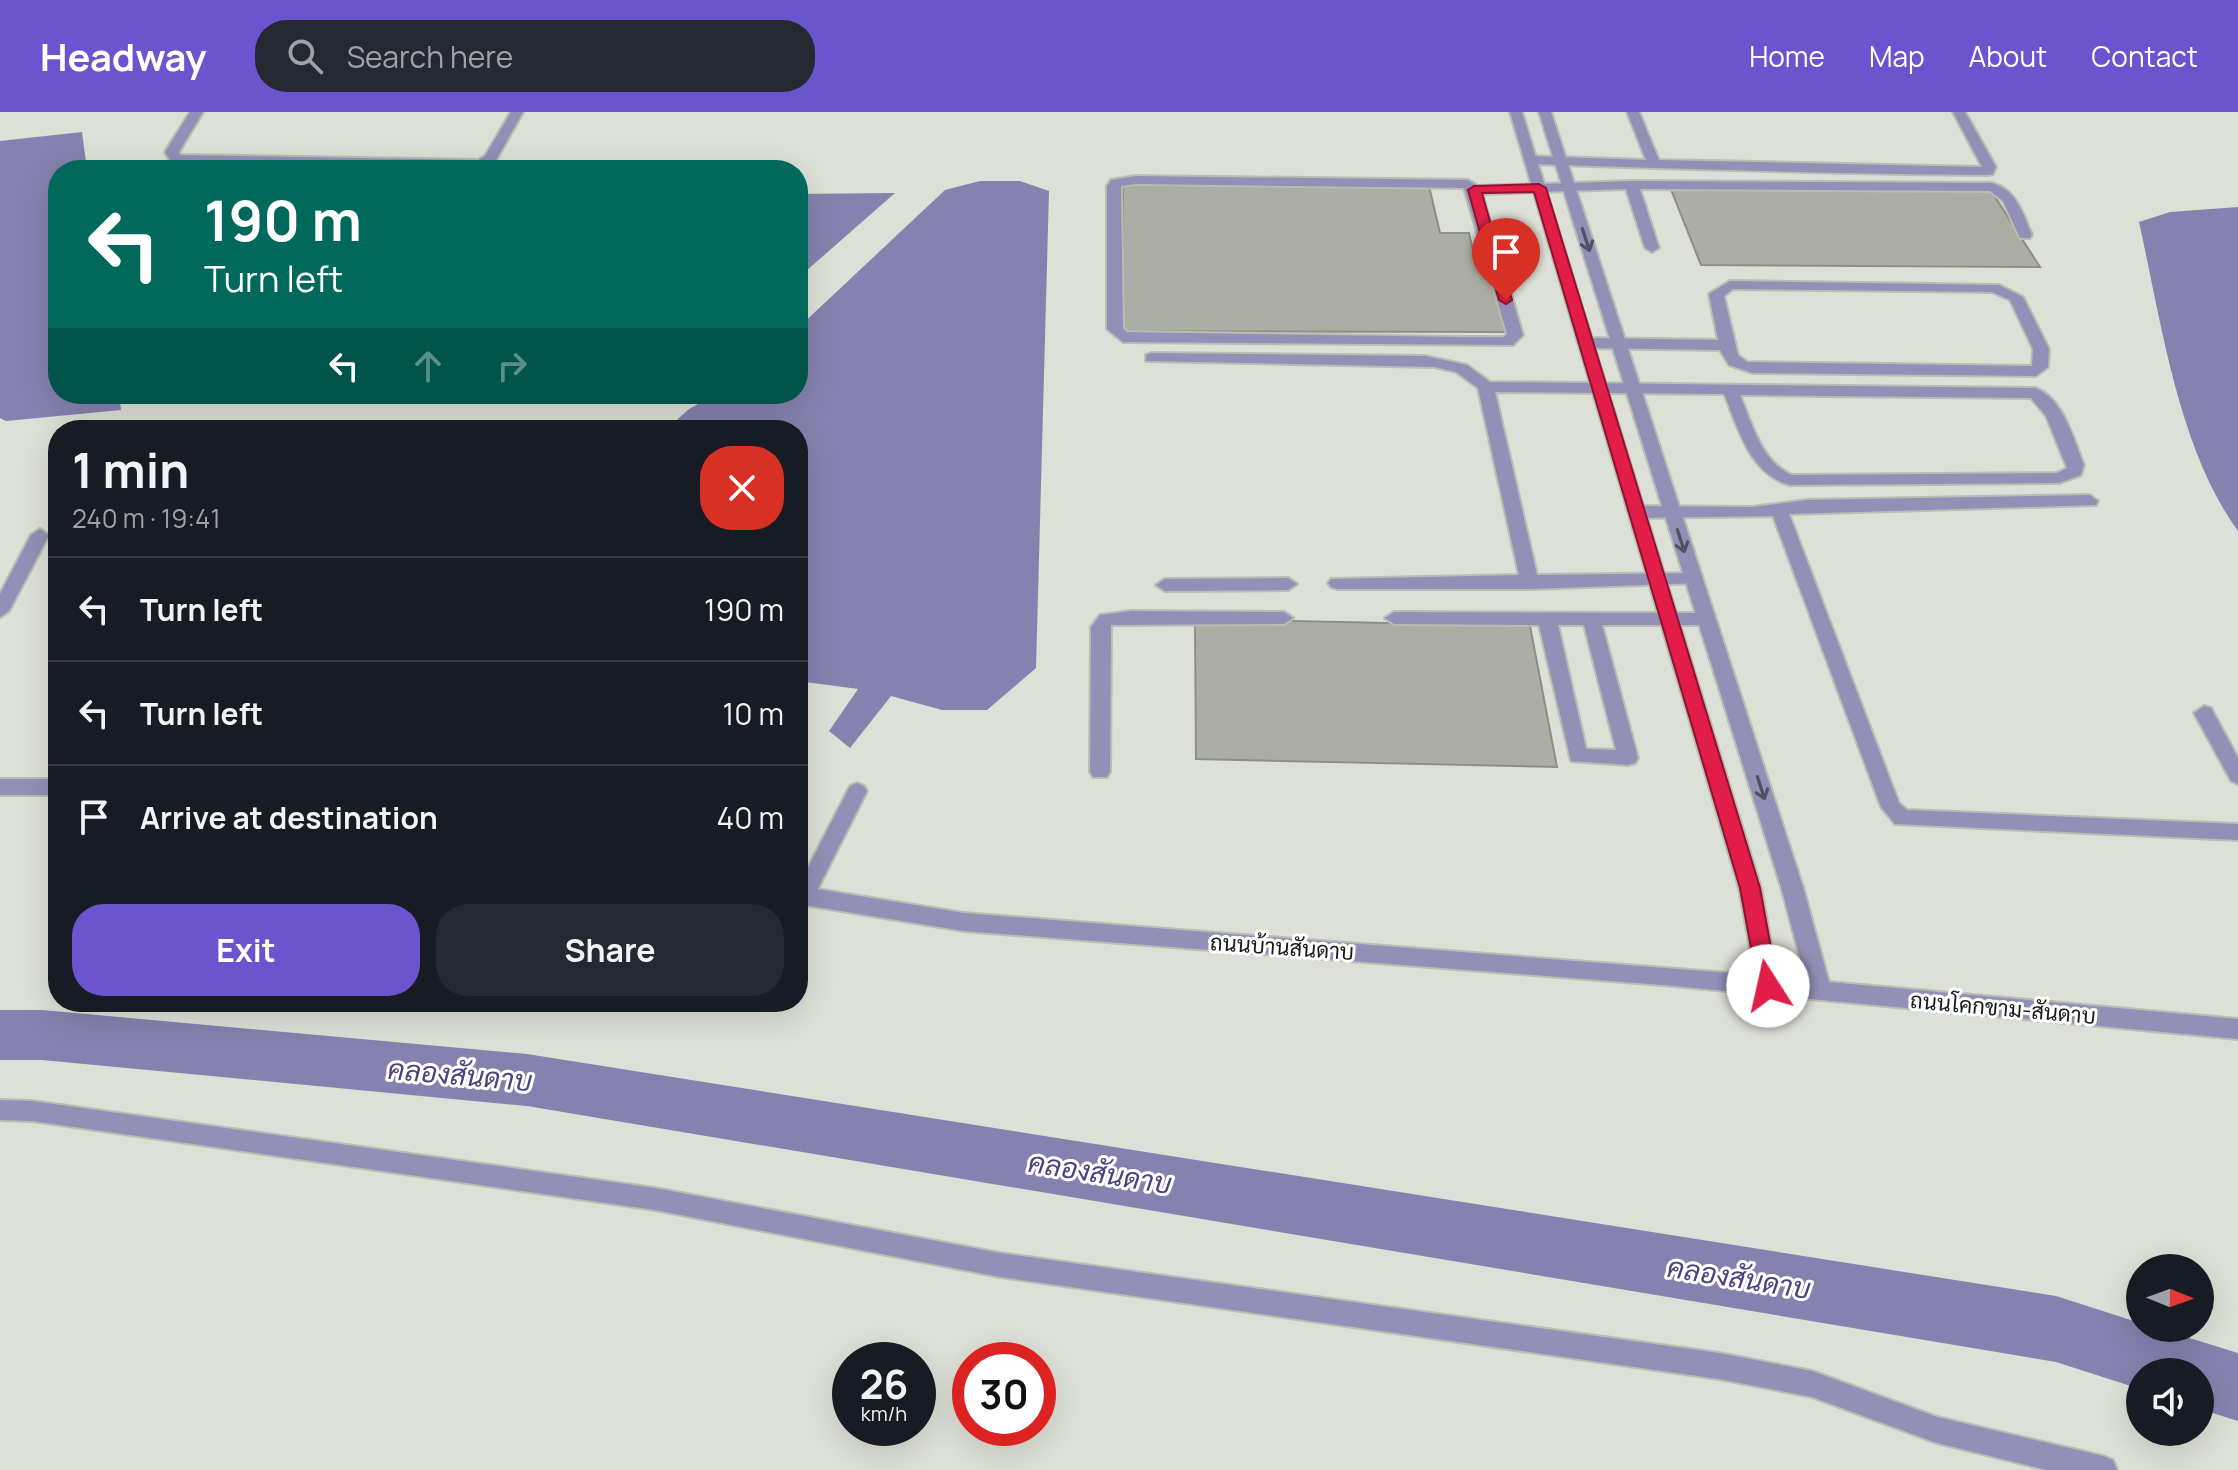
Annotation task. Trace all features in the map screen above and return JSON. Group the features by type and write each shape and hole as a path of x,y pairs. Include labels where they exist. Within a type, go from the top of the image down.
{"street":[{"path":"197,112 172,152 176,159 237,160"},
{"path":"488,160 517,112"},
{"path":"1516,112 1750,888 1768,986"},
{"path":"1545,112 1792,887 1820,991"},
{"path":"1633,112 1655,166"},
{"path":"1531,160 1655,166 1988,171 1989,167 1959,112"},
{"path":"1474,190 1515,335 1508,342 1130,338 1115,329 1116,183 1136,180 1452,182 1468,184 1474,190 1632,185 1992,187 2006,194 2025,235"},
{"path":"1632,185 1652,248"},
{"path":"1730,285 1994,288 2016,297 2041,349 2040,367 2036,371 1753,368 1737,366 1730,359 1727,345 1716,294 1730,285"},
{"path":"1587,343 1727,345"},
{"path":"1151,358 1450,363 1471,371 1486,387 1530,583"},
{"path":"1486,387 2035,393 2052,413 2076,465 2075,471 2059,478 1790,480 1776,476 1761,457 1730,391"},
{"path":"1637,512 2090,501"},
{"path":"1779,510 1891,807 1902,818 2238,832"},
{"path":"0,611 9,578 40,535"},
{"path":"1337,583 1694,579"},
{"path":"1165,585 1288,584"},
{"path":"1100,772 1100,627 1106,619 1284,618"},
{"path":"1394,618 1706,619"},
{"path":"1547,618 1578,756 1628,758 1591,618"},
{"path":"2204,713 2238,776"},
{"path":"0,787 48,787"},
{"path":"808,882 857,791"},
{"name":"ถนนบ้านสันดาบ","path":"808,896 964,922 1768,986"},
{"name":"ถนนโคกขาม-สันดาบ","path":"1768,986 2238,1029"},
{"path":"0,1110 32,1111 640,1197 1000,1265 1719,1366 1812,1384 1937,1430 2103,1470"}],"shaded area":[{"path":"82,132 86,160 48,160 48,404 120,404 121,410 6,421 0,418 0,141"},
{"path":"980,181 1020,181 1049,191 1036,668 987,710 942,710 891,696 850,748 829,731 858,689 808,682 808,420 677,420 698,404 808,404 808,319 945,190"},
{"path":"895,193 808,269 808,194"},
{"path":"2238,207 2238,531 2217,498 2186,423 2164,341 2139,222 2170,212"}],"building":[{"path":"1123,185 1429,186 1440,233 1469,233 1475,259 1491,259 1511,332 1123,331"},
{"path":"1670,187 1990,189 2040,267 1701,265"},
{"path":"1195,619 1530,626 1557,767 1196,759"}],"waterway":[{"name":"คลองสันดาบ","path":"0,1035 42,1035 527,1080 2056,1329 2146,1358"},
{"name":"คลองสันดาบ","path":"2214,1379 2238,1387"}],"route":[{"path":"1506,300 1474,190 1539,188 1750,888 1768,986"}]}
